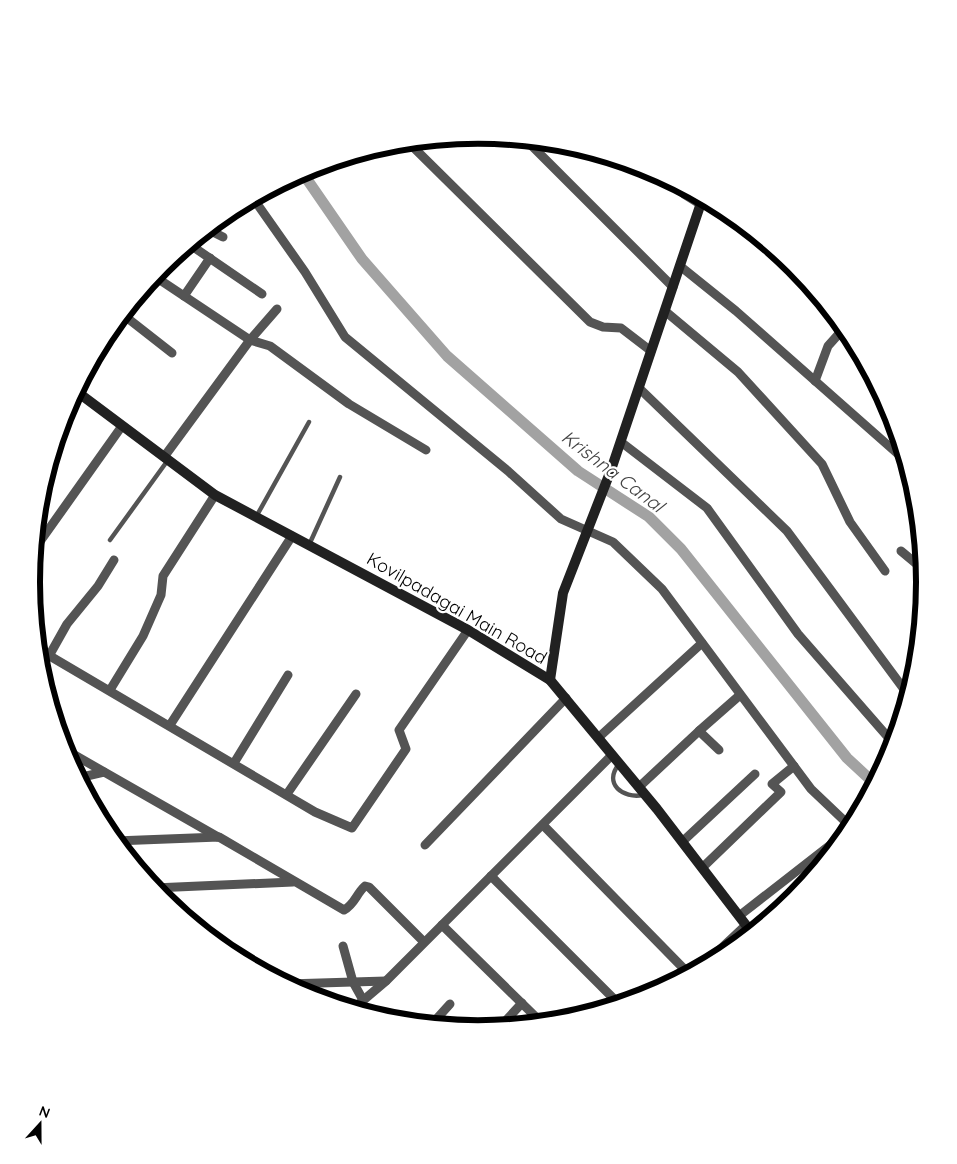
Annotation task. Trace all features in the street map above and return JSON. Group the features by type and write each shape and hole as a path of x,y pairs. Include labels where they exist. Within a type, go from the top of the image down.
{"street":[{"path":"533,147 673,287"},
{"path":"414,148 590,322 603,327 621,328 651,351"},
{"path":"257,203 305,272 345,337 508,471 561,519 612,542 662,589 811,789 846,822"},
{"path":"550,680 563,593 621,442 701,204"},
{"path":"214,233 223,237"},
{"path":"195,248 262,294"},
{"path":"184,296 210,258"},
{"path":"680,266 898,454"},
{"path":"160,280 250,340 270,346 350,404 426,450"},
{"path":"166,458 250,340 277,309"},
{"path":"665,311 738,372 822,464 850,522 885,571"},
{"path":"128,319 172,353"},
{"path":"815,381 828,346 839,333"},
{"path":"639,388 787,531 904,689"},
{"name":"Kovilpadagai Main Road","path":"82,395 215,495 468,630 550,680 642,791 748,928"},
{"path":"43,538 122,426"},
{"path":"621,442 707,508 798,634 889,738"},
{"path":"110,690 142,636 161,595 163,576 215,495"},
{"path":"170,725 292,536"},
{"path":"901,551 916,564"},
{"path":"49,656 67,624 98,586 114,560"},
{"path":"46,654 170,725 315,812 352,828 406,750 399,730 468,630"},
{"path":"598,738 702,643"},
{"path":"234,763 288,675"},
{"path":"287,794 356,694"},
{"path":"642,791 699,731 740,695"},
{"path":"425,845 566,698"},
{"path":"699,731 720,750"},
{"path":"76,756 344,910 352,905 362,888 365,886 369,887 423,941"},
{"path":"359,1004 386,980 423,941 442,925 543,825 616,759"},
{"path":"702,868 781,792 772,784 794,766"},
{"path":"85,776 104,772"},
{"path":"682,842 755,774"},
{"path":"543,825 684,969"},
{"path":"125,841 219,837"},
{"path":"739,916 827,847"},
{"path":"491,876 614,999"},
{"path":"164,888 294,882"},
{"path":"442,925 536,1017"},
{"path":"343,946 353,982 363,1000"},
{"path":"303,984 386,980"},
{"path":"506,1020 522,1003"},
{"path":"437,1019 450,1004"}],"lane":[{"path":"679,193 691,199"},
{"path":"256,517 309,422"},
{"path":"110,540 166,458"},
{"path":"309,544 340,477"},
{"path":"616,759 612,782 617,789 630,796 642,791"}],"waterway":[{"name":"Krishna Canal","path":"307,179 362,259 447,356 578,471 649,517 681,549 847,758 870,779"}]}
